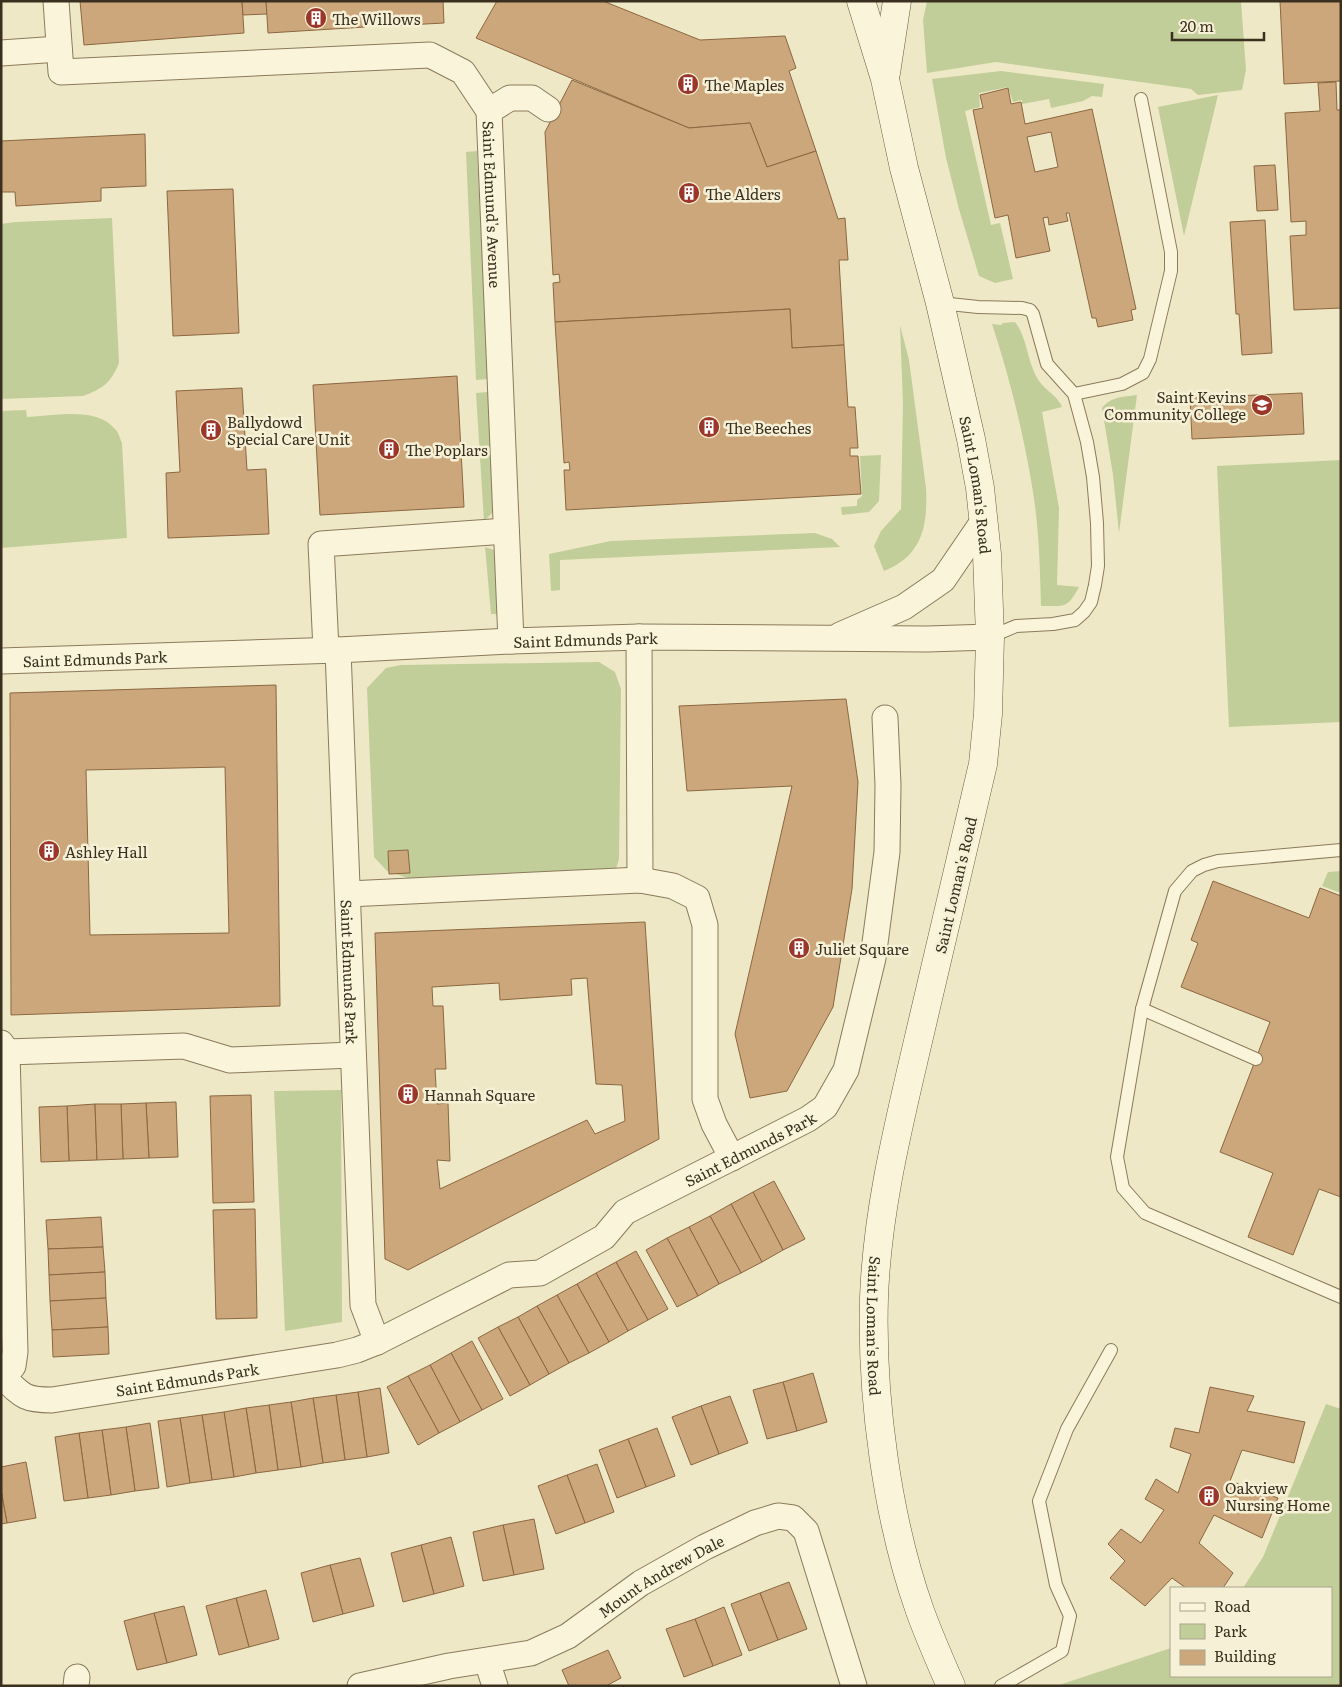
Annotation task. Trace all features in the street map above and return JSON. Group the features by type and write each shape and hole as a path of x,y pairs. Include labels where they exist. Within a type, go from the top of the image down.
{"street":[{"name":"Saint Edmund's Avenue","path":"56,1 60,72 430,55 463,72 489,112 511,641"},
{"name":"Saint Loman's Road","path":"861,1 886,79 904,168 940,303 971,438 984,520 987,554 990,637 988,714 983,764 887,1182 879,1235 874,1297 874,1362 884,1464 898,1536 920,1611 951,1686"},
{"name":"Saint Loman's Road","path":"886,79 897,1"},
{"path":"1,53 60,49"},
{"path":"489,112 510,98 532,98 548,109"},
{"name":"Saint Edmunds Park","path":"833,638 904,607 943,580 984,520"},
{"path":"332,650 321,544 506,531"},
{"path":"639,637 640,880"},
{"name":"Saint Edmunds Park","path":"1,661 639,637 927,639 990,637"},
{"name":"Saint Edmunds Park","path":"332,650 348,894 363,1305 377,1342"},
{"name":"Saint Edmunds Park","path":"3,1379 25,1397 37,1400 52,1400 337,1355 357,1350 377,1342 509,1275 540,1273 604,1237 626,1212 808,1119 825,1107 846,1070 873,958 888,852 885,718"},
{"path":"348,894 640,880 673,886 697,898 705,925 705,1098 714,1124 732,1158"},
{"name":"Saint Edmunds Park","path":"4,1048 184,1046 230,1060 353,1056"},
{"path":"3,1379 13,1366 15,1352 4,1048"},
{"name":"Mount Andrew Dale","path":"360,1686 449,1666 531,1653 568,1636 641,1583 697,1551 755,1522 778,1516 793,1518 806,1531 854,1686"},
{"path":"487,1661 495,1686"}],"lane":[{"path":"1074,394 1122,384 1142,373 1150,359 1171,271 1172,252 1141,98"},
{"path":"940,303 1030,310 1036,322 1047,364 1074,394 1086,442 1096,500 1098,566 1091,602 1084,612 1075,620 1053,624 1016,626 990,637"},
{"path":"1341,850 1218,861 1192,871 1175,891 1142,1009 1117,1157 1123,1188 1145,1213 1341,1297"},
{"path":"1142,1009 1256,1059"},
{"path":"1001,1686 1062,1650 1070,1616 1056,1585 1039,1501 1067,1429 1111,1350"}],"green space":[{"path":"927,1 1241,1 1246,70 1242,90 1198,95 1191,89 996,62 927,73 923,20"},
{"path":"1001,71 1104,84 1102,97 1092,96 1083,101 1051,108 1049,99 1022,104 1022,100 1013,102 1008,87 979,93 980,107 965,111 991,225 1000,223 1013,279 995,283 979,276 946,158 932,79"},
{"path":"1218,95 1184,236 1158,107"},
{"path":"477,151 488,379 476,380 466,152"},
{"path":"112,218 119,363 113,376 101,388 83,396 1,399 1,224"},
{"path":"1015,322 1023,336 1035,374 1042,385 1058,400 1062,407 1042,412 1059,508 1057,585 1079,587 1068,603 1060,606 1041,606 1038,535 1029,471 1016,407 992,324 1001,325 1003,323"},
{"path":"900,325 909,360 926,488 926,515 924,527 915,548 897,565 884,571 874,546 881,531 901,509 903,403"},
{"path":"488,392 496,509 484,521 476,393"},
{"path":"1137,395 1119,533 1113,475 1102,408 1114,399"},
{"path":"26,410 27,417 74,414 97,417 107,422 116,431 122,443 127,538 1,548 1,411"},
{"path":"881,455 879,501 869,512 842,515 841,507 857,506 857,500 862,496 860,456"},
{"path":"1341,460 1341,722 1229,727 1217,466"},
{"path":"815,533 832,539 840,547 560,560 560,590 551,591 549,554 611,541"},
{"path":"485,547 494,550 499,559 502,614 491,614"},
{"path":"599,662 615,672 621,689 619,859 616,869 597,872 408,878 387,871 374,857 367,688 386,668 401,665"},
{"path":"1341,871 1341,893 1322,886 1328,872"},
{"path":"341,1090 342,1322 285,1331 274,1091"},
{"path":"1326,1404 1341,1409 1341,1686 1056,1686 1170,1648 1170,1677 1332,1677 1332,1587 1244,1587 1263,1557"}],"building":[{"path":"80,1 242,1 244,33 84,45"},
{"path":"242,1 266,1 267,14 243,15"},
{"name":"The Willows","path":"266,1 443,1 444,23 388,26 388,12 364,14 365,27 268,33"},
{"name":"The Maples","path":"497,1 603,1 700,40 785,36 796,68 789,71 816,151 767,167 750,123 689,128 476,38"},
{"path":"1280,1 1341,1 1341,81 1284,84"},
{"name":"The Alders","path":"572,80 689,128 750,123 767,167 816,151 838,219 845,218 848,260 839,260 844,345 792,348 790,309 555,322 553,283 560,282 559,274 553,275 545,132"},
{"path":"1336,82 1337,110 1341,110 1341,308 1294,310 1290,236 1306,235 1306,221 1291,222 1285,113 1320,111 1318,83"},
{"path":"1008,88 1011,104 1021,102 1025,124 1092,109 1136,309 1131,310 1133,320 1098,327 1096,318 1092,318 1069,213 1066,213 1068,221 1049,225 1048,217 1043,218 1050,251 1016,258 1008,215 995,218 973,110 983,108 980,95","holes":["1051,132 1058,167 1035,172 1027,137"]},
{"path":"145,134 146,186 101,188 101,201 16,206 15,192 1,192 1,141"},
{"path":"1275,165 1278,210 1257,211 1254,166"},
{"path":"233,189 239,333 173,336 167,191"},
{"path":"1265,220 1272,353 1242,355 1239,314 1236,314 1230,222"},
{"name":"The Beeches","path":"790,309 792,348 844,345 848,407 855,407 858,448 850,448 850,456 858,456 861,494 566,510 564,470 570,470 569,462 564,463 555,322"},
{"name":"The Poplars","path":"457,376 464,507 320,515 313,385"},
{"name":"Ballydowd Special Care Unit","path":"242,388 247,470 266,469 269,534 168,538 166,473 180,472 176,391"},
{"path":"1302,393 1304,434 1192,439 1190,398"},
{"name":"Ashley Hall","path":"276,685 280,1006 11,1015 10,693","holes":["225,767 229,933 90,935 86,770"]},
{"name":"Juliet Square","path":"846,699 858,782 852,889 833,1007 787,1091 750,1098 735,1034 792,786 687,791 679,706"},
{"path":"408,850 410,873 389,874 388,851"},
{"path":"1213,881 1309,918 1320,888 1341,896 1341,1197 1319,1189 1293,1255 1248,1237 1273,1173 1220,1152 1270,1022 1181,987 1198,943 1191,940"},
{"name":"Hannah Square","path":"645,922 659,1139 408,1270 385,1259 375,933","holes":["587,978 596,1084 622,1085 625,1121 595,1134 587,1120 440,1189 437,1160 450,1161 448,1103 437,1104 435,1069 446,1069 443,1006 433,1006 432,987 499,983 500,1000 572,995 571,979"]},
{"path":"251,1095 254,1202 213,1203 210,1096"},
{"path":"176,1102 178,1157 149,1158 146,1103"},
{"path":"146,1103 149,1158 123,1159 121,1104"},
{"path":"95,1104 97,1160 69,1161 67,1106"},
{"path":"95,1104 121,1104 123,1159 97,1160"},
{"path":"67,1106 69,1161 41,1162 39,1107"},
{"path":"774,1181 805,1239 783,1250 753,1192"},
{"path":"753,1192 783,1250 762,1262 731,1204"},
{"path":"731,1204 762,1262 741,1273 710,1216"},
{"path":"255,1209 257,1318 216,1319 213,1210"},
{"path":"710,1216 741,1273 719,1284 689,1227"},
{"path":"101,1217 103,1247 48,1249 46,1220"},
{"path":"689,1227 719,1284 698,1296 667,1238"},
{"path":"667,1238 698,1296 677,1307 646,1250"},
{"path":"103,1247 105,1272 49,1275 48,1249"},
{"path":"636,1251 668,1309 648,1320 616,1262"},
{"path":"616,1262 648,1320 628,1331 596,1273"},
{"path":"105,1272 106,1298 50,1301 49,1275"},
{"path":"596,1273 628,1331 609,1342 577,1284"},
{"path":"577,1284 609,1342 589,1353 557,1295"},
{"path":"557,1295 589,1353 569,1363 537,1306"},
{"path":"106,1298 108,1327 52,1330 50,1301"},
{"path":"537,1306 569,1363 549,1374 518,1317"},
{"path":"518,1317 549,1374 530,1385 498,1327"},
{"path":"108,1327 109,1354 53,1357 52,1330"},
{"path":"498,1327 530,1385 510,1396 478,1338"},
{"path":"472,1341 503,1399 482,1410 451,1353"},
{"path":"451,1353 482,1410 460,1422 430,1365"},
{"path":"430,1365 460,1422 439,1433 408,1376"},
{"path":"813,1373 827,1422 797,1431 783,1382"},
{"path":"408,1376 439,1433 418,1445 387,1387"},
{"path":"783,1382 797,1431 767,1439 753,1390"},
{"name":"Oakview Nursing Home","path":"1210,1387 1254,1396 1247,1411 1305,1422 1294,1463 1242,1450 1230,1481 1278,1498 1262,1538 1214,1515 1199,1543 1233,1573 1224,1587 1185,1587 1172,1578 1145,1606 1110,1578 1125,1561 1108,1544 1121,1529 1141,1543 1164,1510 1145,1499 1156,1479 1178,1493 1191,1454 1170,1447 1175,1428 1199,1433"},
{"path":"380,1388 389,1453 367,1457 358,1392"},
{"path":"358,1392 367,1457 345,1460 336,1395"},
{"path":"336,1395 345,1460 323,1463 313,1398"},
{"path":"730,1396 748,1443 719,1454 701,1406"},
{"path":"313,1398 323,1463 301,1467 291,1402"},
{"path":"291,1402 301,1467 278,1470 269,1405"},
{"path":"269,1405 278,1470 256,1473 246,1408"},
{"path":"701,1406 719,1454 691,1465 672,1417"},
{"path":"246,1408 256,1473 234,1477 224,1412"},
{"path":"224,1412 234,1477 212,1480 202,1415"},
{"path":"202,1415 212,1480 190,1483 180,1418"},
{"path":"180,1418 190,1483 167,1487 158,1421"},
{"path":"150,1423 159,1488 135,1491 126,1427"},
{"path":"126,1427 135,1491 111,1495 102,1430"},
{"path":"657,1428 675,1476 646,1487 628,1439"},
{"path":"102,1430 111,1495 88,1498 79,1433"},
{"path":"79,1433 88,1498 64,1501 55,1437"},
{"path":"628,1439 646,1487 617,1498 599,1450"},
{"path":"26,1462 36,1518 7,1523 1,1490 1,1467"},
{"path":"597,1464 614,1512 585,1523 567,1475"},
{"path":"567,1475 585,1523 556,1534 538,1486"},
{"path":"1,1490 7,1523 1,1524"},
{"path":"534,1519 544,1569 514,1575 503,1525"},
{"path":"503,1525 514,1575 483,1581 473,1532"},
{"path":"451,1537 464,1586 434,1594 421,1545"},
{"path":"421,1545 434,1594 403,1602 391,1553"},
{"path":"360,1558 374,1606 343,1614 330,1565"},
{"path":"330,1565 343,1614 313,1622 301,1573"},
{"path":"789,1582 807,1629 778,1640 760,1593"},
{"path":"266,1590 279,1639 249,1647 236,1598"},
{"path":"760,1593 778,1640 749,1651 731,1604"},
{"path":"236,1598 249,1647 219,1655 206,1606"},
{"path":"184,1606 197,1655 167,1663 154,1613"},
{"path":"724,1607 742,1655 713,1666 695,1619"},
{"path":"154,1613 167,1663 137,1670 124,1621"},
{"path":"695,1619 713,1666 684,1677 666,1629"},
{"path":"608,1650 621,1678 606,1686 569,1686 562,1670"}],"place":[{"name":"The Willows","path":"316,18"},
{"name":"The Maples","path":"688,84"},
{"name":"The Alders","path":"689,193"},
{"name":"Saint Kevins Community College","path":"1262,405"},
{"name":"The Beeches","path":"709,427"},
{"name":"Ballydowd Special Care Unit","path":"211,430"},
{"name":"The Poplars","path":"389,449"},
{"name":"Ashley Hall","path":"49,851"},
{"name":"Juliet Square","path":"799,948"},
{"name":"Hannah Square","path":"408,1094"},
{"name":"Oakview Nursing Home","path":"1209,1496"}]}
